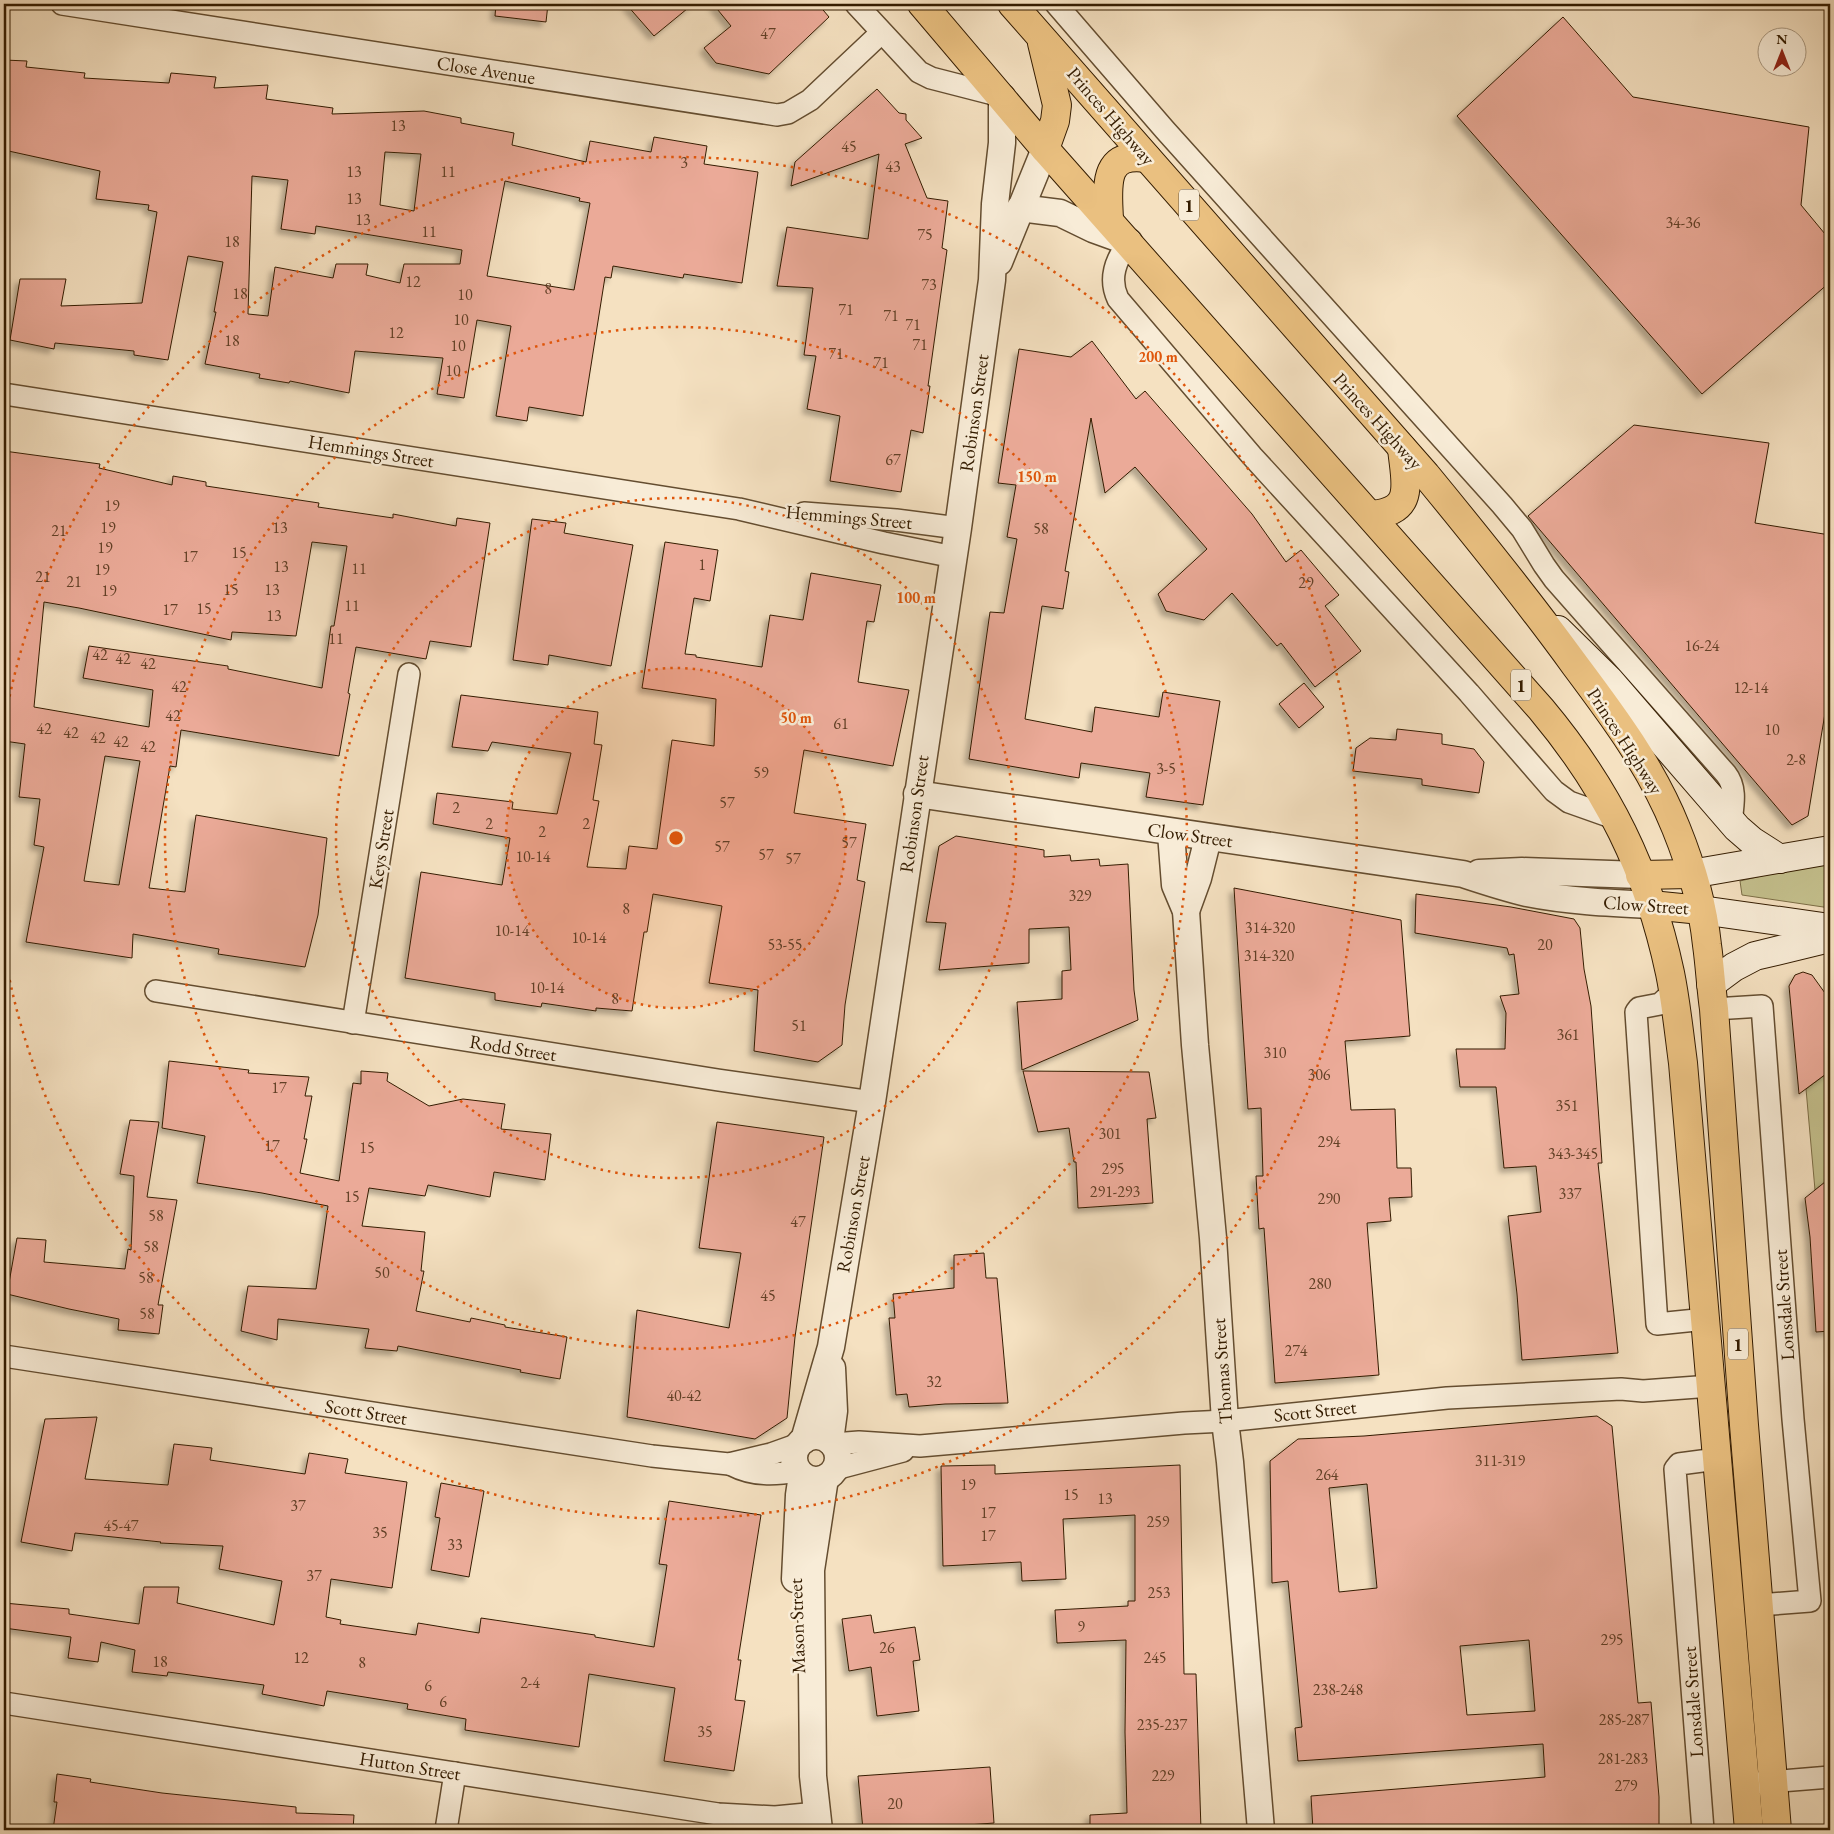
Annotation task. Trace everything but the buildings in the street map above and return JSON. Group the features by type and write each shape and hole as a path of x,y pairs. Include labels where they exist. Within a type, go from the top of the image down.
{"highway":[{"name":"1","path":"922,4 1046,150 1518,681 1578,756 1617,819 1629,845 1651,905 1662,942 1673,992 1683,1063 1749,1830"},
{"name":"Princes Highway","path":"1012,4 1402,448 1533,607 1619,725 1651,776 1676,828 1691,874"},
{"path":"1040,34 1052,76 1057,105 1055,121 1046,150"},
{"path":"1110,220 1108,186 1111,171 1118,162 1124,159 1133,157 1148,158"},
{"path":"1370,515 1391,511 1399,507 1403,500 1405,486 1402,448"},
{"name":"1","path":"1691,874 1701,910 1707,944 1712,997 1777,1830"},
{"name":"Clow Street","path":"1640,875 1691,874"},
{"name":"Clow Street","path":"1651,905 1701,910"}],"main road":[{"path":"1533,607 1609,680 1731,822 1752,841 1780,859"},
{"name":"Clow Street","path":"1691,874 1830,850"},
{"name":"Clow Street","path":"1701,910 1830,928"},
{"path":"1712,997 1734,968 1755,956 1830,938"}],"street":[{"name":"Close Avenue","path":"62,4 777,116 788,113 810,100 881,33"},
{"path":"856,4 881,33 922,74 1001,97"},
{"name":"Princes Highway","path":"1056,4 1165,130 1502,505 1522,529 1554,579 1726,774 1732,782 1733,790 1731,822"},
{"name":"Robinson Street","path":"801,1442 831,1347 872,1102 954,557 992,280 995,204 1002,143 1001,97"},
{"name":"Robinson Street","path":"992,280 1020,208 1046,150"},
{"path":"1020,208 1060,212 1093,229 1129,242 1118,257 1116,267 1114,287 1118,299 1252,456 1469,693 1554,791 1566,801 1617,819"},
{"name":"Hemmings Street","path":"4,394 739,509 906,548 954,557"},
{"name":"Hemmings Street","path":"739,509 880,518 958,528"},
{"name":"Keys Street","path":"354,1023 409,674"},
{"name":"Clow Street","path":"917,794 1171,833 1463,874 1514,890 1539,895 1651,905"},
{"name":"Thomas Street","path":"1171,833 1175,886 1186,911 1195,1045 1213,1238 1225,1421 1261,1830"},
{"name":"Thomas Street","path":"1186,911 1198,878 1208,838"},
{"name":"Clow Street","path":"1463,874 1522,871 1640,875"},
{"name":"Rodd Street","path":"156,991 718,1080 872,1102"},
{"path":"1673,992 1660,1004 1639,1008 1636,1012 1657,1324 1706,1319"},
{"name":"Lonsdale Street","path":"1712,997 1762,1006 1793,1419 1810,1601 1759,1605"},
{"name":"Robinson Street","path":"831,1347 834,1411 831,1442"},
{"name":"Scott Street","path":"4,1356 652,1456 729,1464 771,1454 801,1442"},
{"name":"Scott Street","path":"831,1442 920,1446 1225,1421 1447,1398 1621,1389 1643,1391 1711,1386"},
{"path":"814,1436 825,1438 831,1442 838,1453 837,1464 815,1473 794,1460 796,1449 801,1442 814,1436"},
{"name":"Scott Street","path":"729,1464 744,1472 773,1475 815,1473 920,1446"},
{"name":"Lonsdale Street","path":"1703,1830 1675,1469 1679,1464 1717,1459"},
{"name":"Mason Street","path":"815,1473 811,1570 813,1776 818,1822"},
{"name":"Mason Street","path":"813,1776 800,1727 795,1564 799,1494 815,1473"},
{"name":"Hutton Street","path":"4,1703 718,1814 768,1824 818,1822"},
{"path":"446,1830 455,1773"},
{"path":"1745,1784 1830,1777"}],"shaded area":[{"path":"1830,860 1830,908 1742,895 1740,881"},
{"path":"1830,1071 1830,1178 1815,1190 1806,1089"}]}
